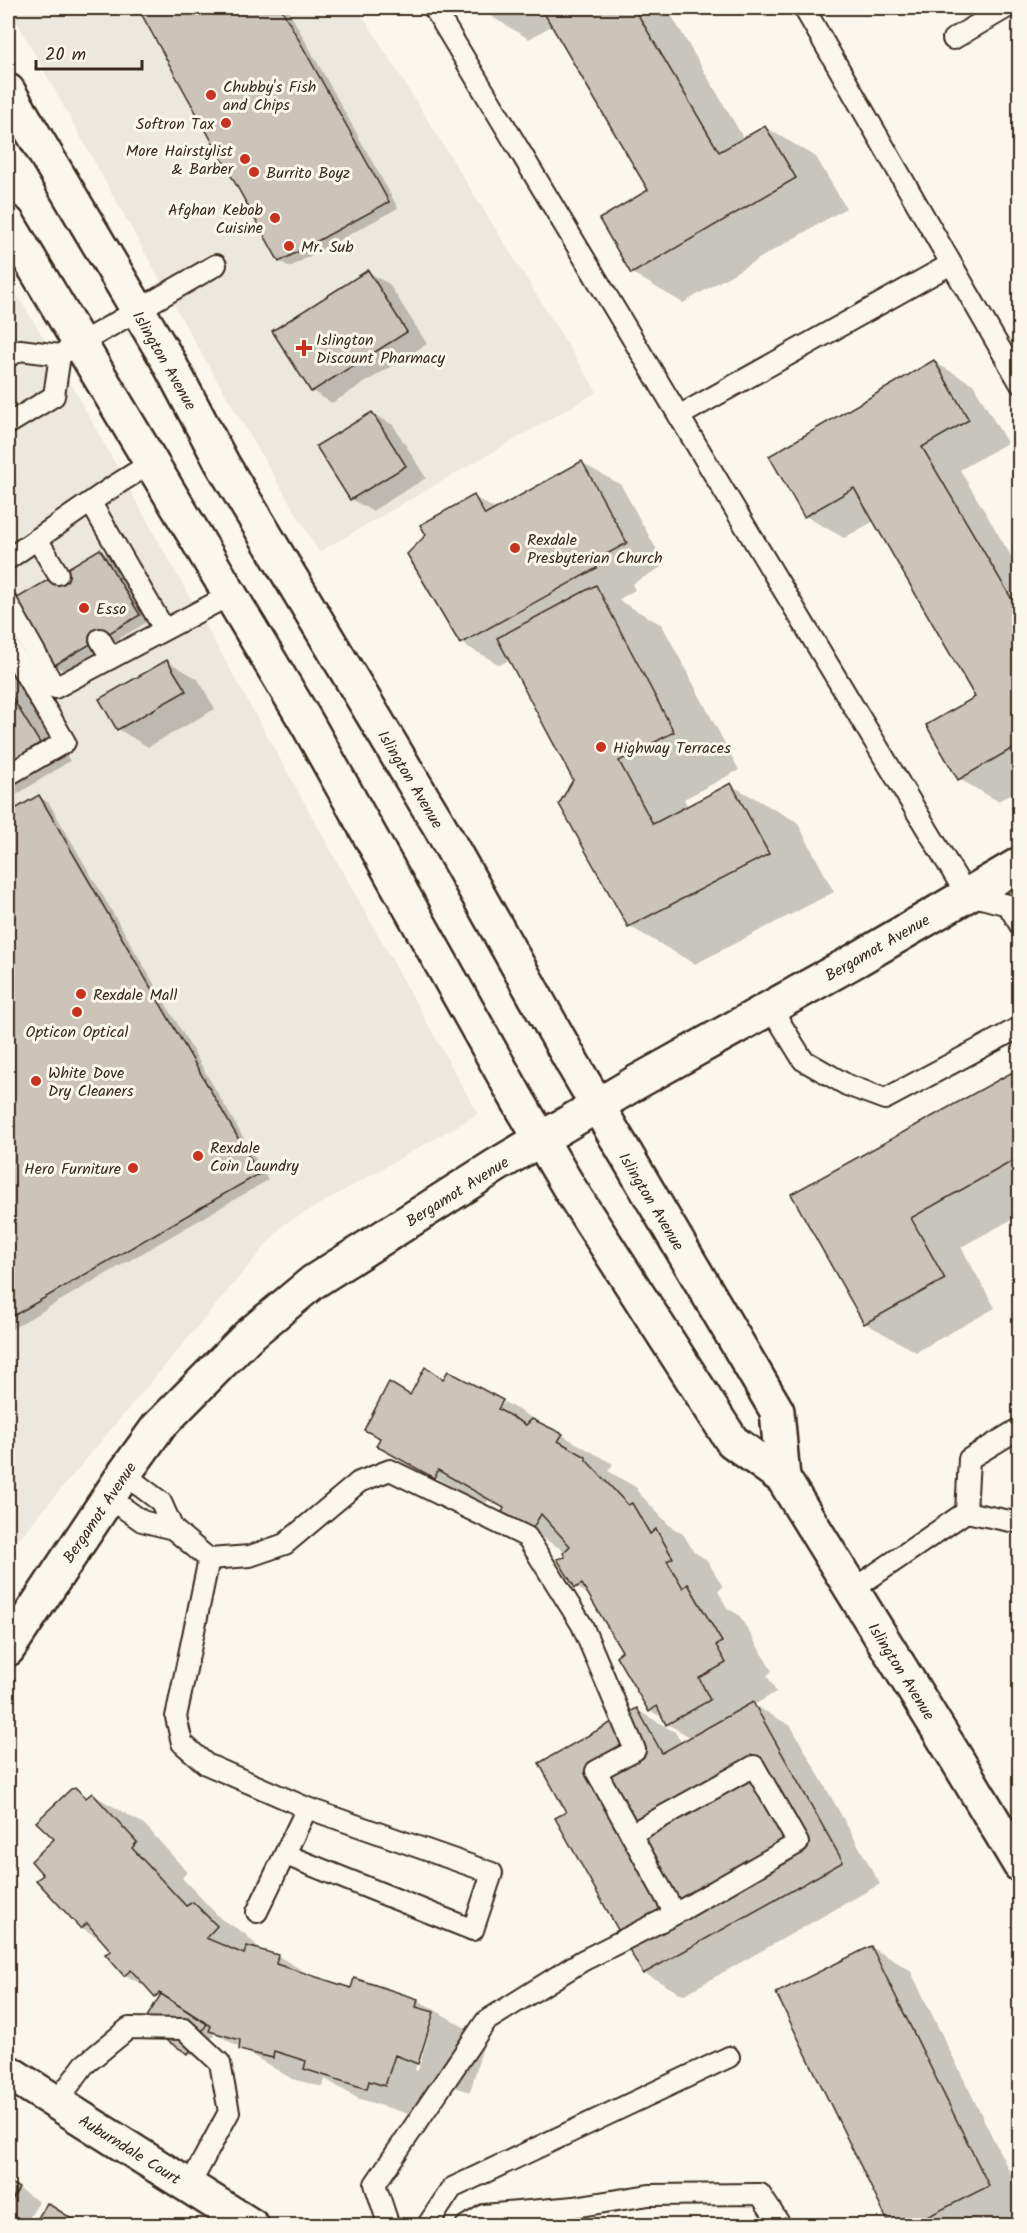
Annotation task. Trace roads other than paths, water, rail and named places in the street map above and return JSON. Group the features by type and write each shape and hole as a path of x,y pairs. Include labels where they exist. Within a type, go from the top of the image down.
{"main road":[{"name":"Islington Avenue","path":"8,91 167,359 222,463 439,825 598,1107 777,1411 783,1478"},
{"name":"Islington Avenue","path":"8,223 69,349 151,463 308,725 570,1189 732,1441 783,1478 1020,1865"},
{"name":"Bergamot Avenue","path":"8,1649 116,1485 158,1427 248,1336 313,1282 497,1165 637,1082 771,1008 1020,864"},
{"name":"Auburndale Court","path":"8,2072 252,2226"}],"lane":[{"path":"434,8 966,894 1014,908 1020,925"},
{"path":"804,8 1020,383"},
{"path":"953,39 1006,8"},
{"path":"679,416 951,264"},
{"path":"8,357 20,350 69,349 216,265"},
{"path":"8,424 54,396 69,349"},
{"path":"8,559 151,463"},
{"path":"91,503 164,629"},
{"path":"37,539 58,574"},
{"path":"8,604 55,688 230,595"},
{"path":"100,639 111,658"},
{"path":"8,645 65,742 8,775"},
{"path":"771,1008 803,1060 847,1085 885,1099 1020,1027"},
{"path":"966,1512 969,1459 1020,1428"},
{"path":"116,1485 142,1521 173,1529 209,1559 249,1556 285,1544 359,1482 390,1470 527,1537 582,1625 635,1750 597,1771 675,1914"},
{"path":"116,1485 161,1502 173,1529"},
{"path":"852,1590 966,1512 1020,1523"},
{"path":"209,1559 176,1717 182,1743 206,1764 308,1808 492,1873 473,1930 286,1855"},
{"path":"389,2226 375,2184 486,2021 582,1961 675,1914 798,1843 754,1766 632,1834"},
{"path":"257,1912 308,1808"},
{"path":"56,2103 84,2065 129,2028 184,2029 220,2063 229,2112 189,2186"},
{"path":"427,2226 452,2188 729,2057"},
{"path":"466,2226 484,2215 573,2207 650,2195 760,2194 781,2226"}],"place":[{"name":"Chubby's Fish and Chips","path":"211,95"},
{"name":"Softron Tax","path":"226,123"},
{"name":"More Hairstylist & Barber","path":"245,159"},
{"name":"Burrito Boyz","path":"254,172"},
{"name":"Afghan Kebob Cuisine","path":"275,218"},
{"name":"Mr. Sub","path":"289,246"},
{"name":"Islington Discount Pharmacy","path":"304,348"},
{"name":"Rexdale Presbyterian Church","path":"515,548"},
{"name":"Esso","path":"84,608"},
{"name":"Highway Terraces","path":"601,747"},
{"name":"Rexdale Mall","path":"81,994"},
{"name":"Opticon Optical","path":"77,1012"},
{"name":"White Dove Dry Cleaners","path":"36,1081"},
{"name":"Rexdale Coin Laundry","path":"198,1156"},
{"name":"Hero Furniture","path":"133,1168"}]}
